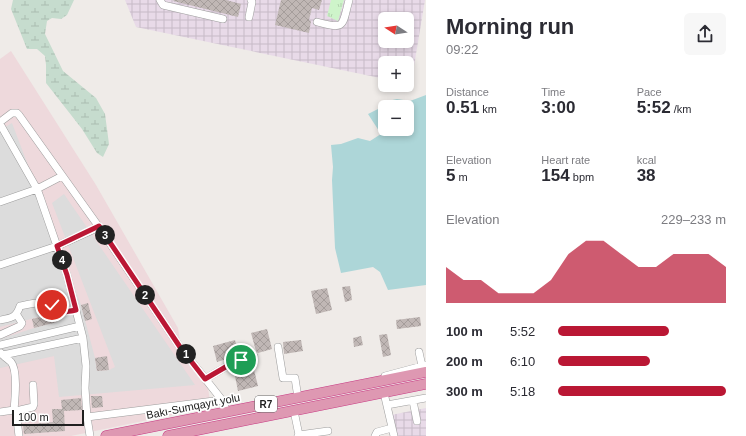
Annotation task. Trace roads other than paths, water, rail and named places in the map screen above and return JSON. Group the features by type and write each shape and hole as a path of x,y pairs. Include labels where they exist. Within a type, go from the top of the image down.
{"highway":[{"name":"Bakı-Sumqayıt yolu","path":"106,436 375,382 425,368"},
{"name":"R7","path":"168,436 426,384"}],"lane":[{"path":"160,0 163,5 223,19"},
{"path":"249,17 252,2 251,0"},
{"path":"317,22 339,26 343,22 349,0"},
{"path":"90,436 87,417 85,388 86,366 83,338 67,275 37,188 0,123 12,113 17,113 19,115 99,226 180,347 222,400 227,412"},
{"path":"0,202 37,188 62,176"},
{"path":"0,265 57,246 99,226"},
{"path":"17,315 20,306 40,303 52,305 56,309 63,312 76,310"},
{"path":"0,320 17,315"},
{"path":"0,335 20,326 22,323 17,315"},
{"path":"0,345 80,326"},
{"path":"1,354 83,338"},
{"path":"278,347 283,378 295,378 298,398"},
{"path":"419,352 425,368"},
{"path":"1,354 11,362 13,367 15,411 19,436"},
{"path":"205,379 229,365 254,356"},
{"path":"0,412 15,411 33,407 33,385"},
{"path":"384,393 394,436"},
{"path":"387,405 426,398"},
{"path":"87,417 222,400"},
{"path":"413,400 417,420"},
{"path":"294,411 299,435 328,431"},
{"path":"375,436 378,432 392,428"}],"water":[{"path":"426,95 426,285 388,290 380,272 373,267 341,273 335,248 331,145 341,144 358,138 370,141 378,136 414,136 414,100 413,100"},
{"path":"378,109 378,129 368,114"}]}
